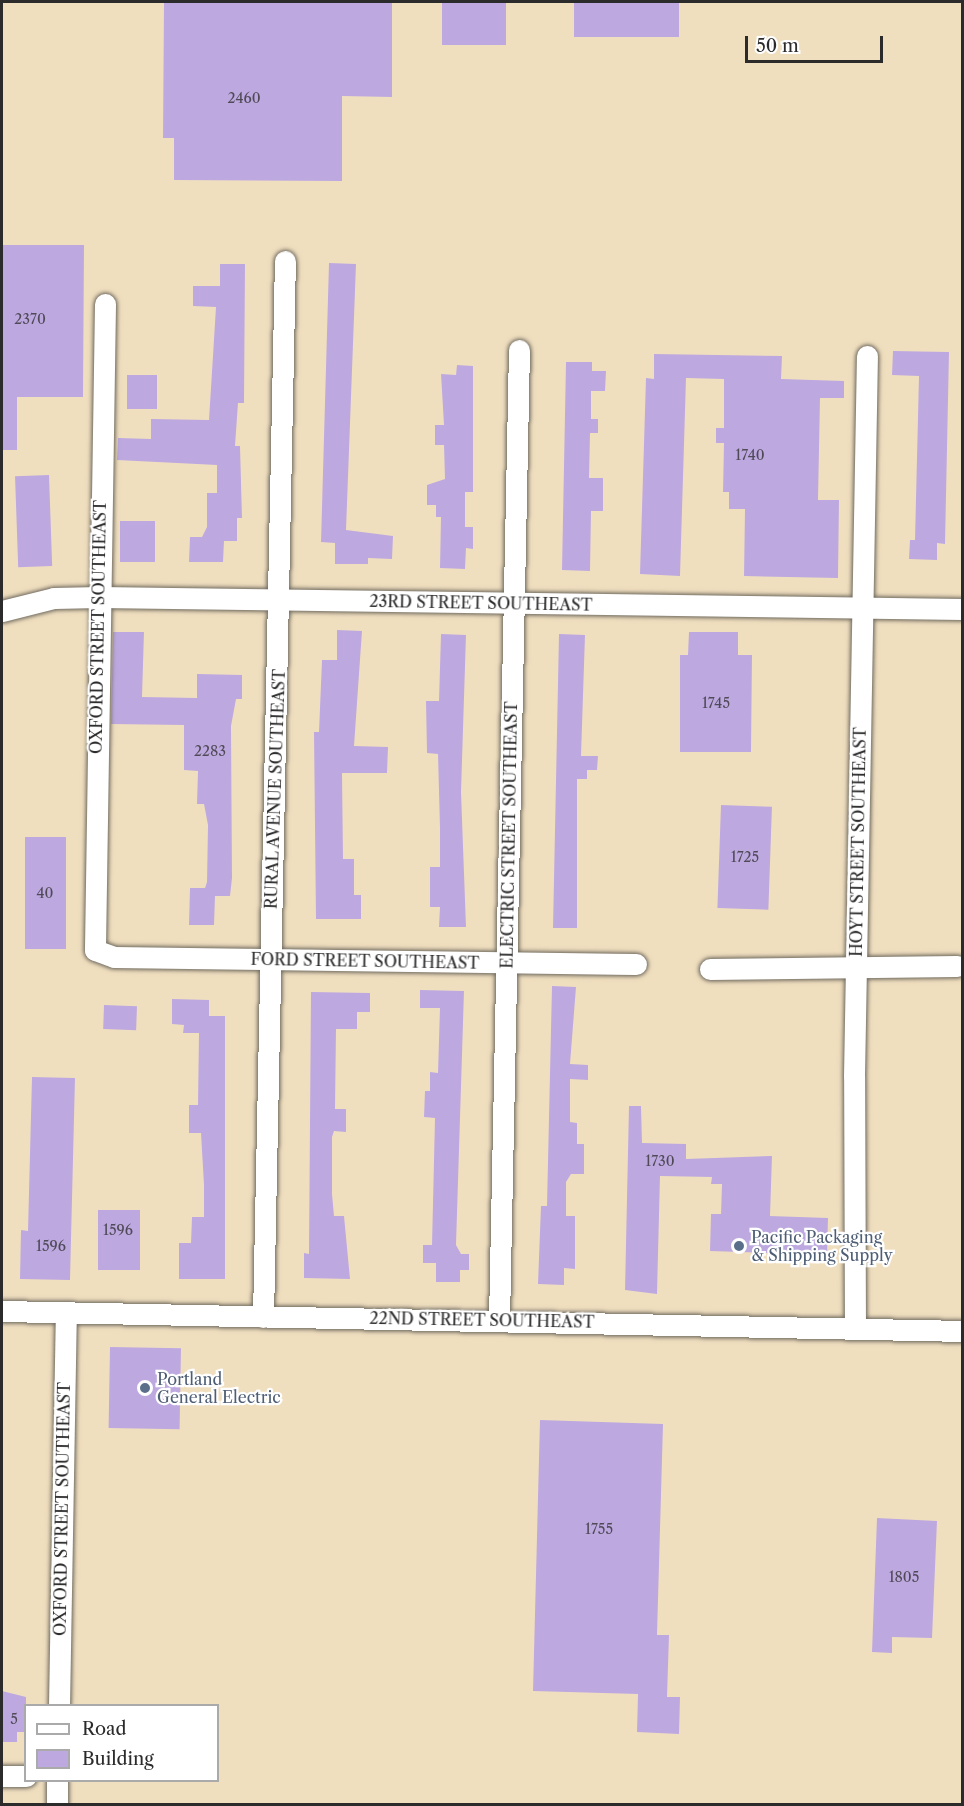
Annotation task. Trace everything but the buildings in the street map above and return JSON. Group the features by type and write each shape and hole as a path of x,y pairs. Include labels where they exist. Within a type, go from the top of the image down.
{"street":[{"name":"RURAL AVENUE SOUTHEAST","path":"263,1317 280,600 285,261"},
{"name":"OXFORD STREET SOUTHEAST","path":"95,950 105,304"},
{"name":"ELECTRIC STREET SOUTHEAST","path":"499,1320 519,350"},
{"name":"HOYT STREET SOUTHEAST","path":"855,1329 860,607 867,356"},
{"name":"23RD STREET SOUTHEAST","path":"2,611 54,598 99,597 963,609"},
{"name":"FORD STREET SOUTHEAST","path":"95,950 114,957 636,964"},
{"path":"710,969 957,966"},
{"name":"22ND STREET SOUTHEAST","path":"2,1311 963,1331"},
{"name":"OXFORD STREET SOUTHEAST","path":"59,1704 66,1312"},
{"path":"2,1776 24,1776"},
{"path":"57,1782 57,1804"}],"place":[{"name":"Pacific Packaging & Shipping Supply","path":"739,1246"},
{"name":"Portland General Electric","path":"145,1388"}]}
